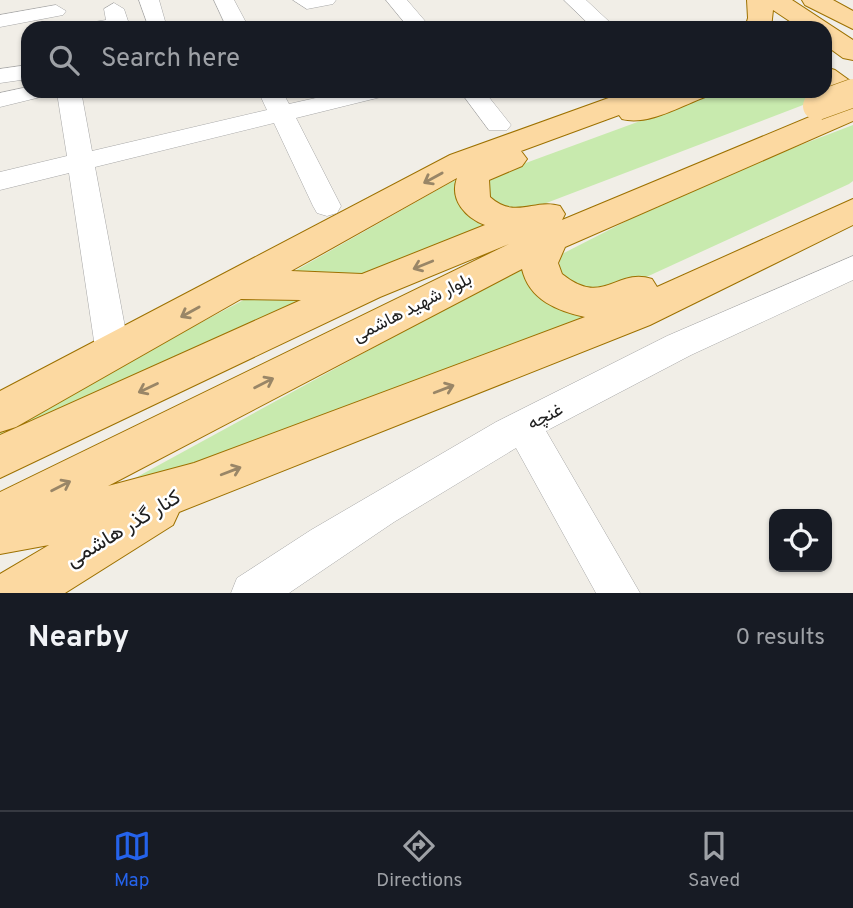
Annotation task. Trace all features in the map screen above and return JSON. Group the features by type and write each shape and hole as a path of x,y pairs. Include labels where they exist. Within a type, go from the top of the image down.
{"main road":[{"path":"759,0 760,21"},
{"path":"775,0 806,21"},
{"path":"814,0 853,21"},
{"path":"832,38 853,52"},
{"path":"0,413 113,354 461,162 637,98"},
{"path":"676,98 479,171 471,182 471,194 479,207 493,216 542,229 542,249 538,263 544,278 557,292 577,301 598,303 618,299 853,188"},
{"name":"بلوار شهید هاشمی","path":"0,457 367,287 542,229 839,98"},
{"path":"0,531 125,506 194,485 636,314 853,211"},
{"name":"بلوار شهید هاشمی","path":"0,517 390,317 542,229"},
{"path":"238,285 367,287"},
{"name":"کنار گذر هاشمی","path":"0,581 75,516 149,442"},
{"name":"کنار گذر هاشمی","path":"17,593 194,485"}],"street":[{"path":"149,0 156,21"},
{"path":"224,0 234,21"},
{"path":"303,0 311,3 326,0"},
{"path":"396,0 414,21"},
{"path":"574,0 598,21"},
{"path":"114,9 117,21"},
{"path":"0,21 57,13"},
{"path":"0,76 21,73"},
{"path":"0,100 21,96"},
{"path":"70,98 113,354"},
{"path":"0,181 81,162 276,102 313,98"},
{"path":"477,98 498,125"},
{"path":"276,102 327,206"},
{"name":"غنچه","path":"252,593 398,498 523,426 766,303 853,267"},
{"path":"523,426 619,593"}],"green space":[{"path":"703,98 821,98 528,210 503,205 493,198 484,188 485,178"},
{"path":"853,125 853,181 849,184 607,295 588,296 559,271 560,255 699,184"},
{"path":"469,172 501,225 353,277 286,276"},
{"path":"530,262 580,315 584,324 121,492 126,483"},
{"path":"253,295 312,296 0,439 0,429"}]}
